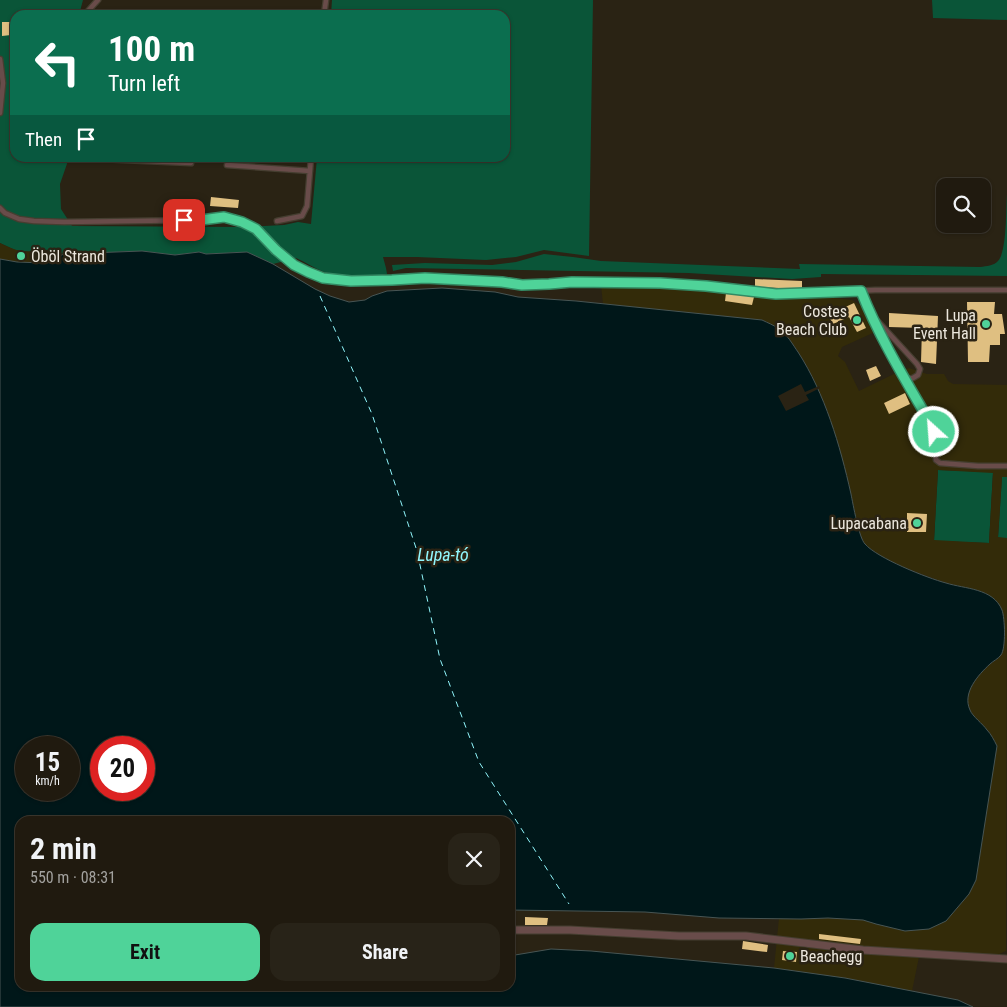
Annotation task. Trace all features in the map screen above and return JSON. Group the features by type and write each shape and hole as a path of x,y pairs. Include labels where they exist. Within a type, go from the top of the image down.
{"street":[{"path":"515,930 570,930 679,936 746,936 863,950 1007,959"}],"lane":[{"path":"89,10 98,0"},
{"path":"0,59 3,84 0,113"},
{"path":"168,162 191,163"},
{"path":"277,221 302,216 307,206 311,162"},
{"path":"227,165 310,171"},
{"path":"0,208 18,219 54,222 201,220 224,217 242,222 256,229 294,265 323,278 351,281 425,278 502,282 522,285 572,282 660,283 776,294 861,291 1007,290"},
{"path":"861,291 902,374 931,424 934,432 936,460 940,463 1007,466"},
{"path":"870,312 918,364 920,369 918,375 908,379 902,374"}],"green space":[{"path":"0,0 83,0 80,10 10,10 10,162 68,162 60,184 61,209 72,226 241,227 284,225 298,222 311,224 317,162 510,162 510,10 331,10 332,0 593,0 589,256 544,250 516,257 486,260 383,257 387,274 364,276 324,272 296,258 273,264 247,252 206,254 199,252 175,255 142,251 64,254 43,249 32,252 15,250 0,243"},
{"path":"932,0 1007,0 1007,20 933,18"},
{"path":"1007,194 1007,276 821,274 821,277 792,279 688,273 406,268 393,271 392,265 425,263 492,265 516,262 544,254 601,261 800,269 799,264 990,266 998,261 1003,249"},
{"path":"938,470 993,472 989,543 934,541"},
{"path":"1002,477 1007,477 1007,538 998,538"}],"sand":[{"name":"Öböl Strand","path":"0,243 21,251 43,249 43,263 0,259"},
{"path":"601,285 700,287 777,297 826,297 852,300 863,307 875,332 842,347 838,356 845,362 859,391 909,368 927,374 944,374 948,381 953,384 1007,385 1007,477 1002,477 998,537 1007,538 1006,951 999,954 920,952 912,991 845,978 774,968 779,918 863,920 905,931 946,921 969,894 976,880 980,852 988,731 975,718 968,702 971,687 981,673 999,658 980,591 946,583 903,567 880,556 864,544 846,474 826,408 807,366 781,329 762,320 603,304","holes":["938,470 993,473 989,543 934,540"]}],"water":[{"name":"Lupa-tó","path":"142,251 175,255 199,252 206,254 247,252 273,264 315,289 349,302 365,300 387,291 442,288 762,320 782,331 787,337 808,368 824,402 847,476 858,528 865,544 880,555 915,572 946,583 978,590 992,597 1002,610 1004,640 1001,655 985,668 976,679 968,697 971,712 990,733 997,746 976,880 969,894 946,921 929,929 905,931 863,920 828,918 719,918 645,912 515,910 515,816 15,816 15,991 515,991 515,955 551,949 774,968 845,978 958,1000 973,1007 0,1007 0,259 43,263 64,254"}],"pier":[{"path":"801,384 805,392 819,386 820,388 806,395 809,400 786,411 778,396"}],"building":[{"path":"2,22 10,22 10,35 2,36"},
{"path":"211,197 239,200 238,208 210,206"},
{"path":"755,279 802,281 802,289 755,287"},
{"path":"726,293 754,297 752,305 725,301"},
{"name":"Lupa Event Hall","path":"967,302 995,302 994,314 1002,314 1005,334 1000,334 1000,345 990,345 989,362 968,362"},
{"name":"Costes Beach Club","path":"854,303 866,328 857,332 849,317 833,324 828,315"},
{"path":"889,313 938,316 936,364 921,362 922,328 889,327"},
{"path":"876,366 881,376 870,381 866,370"},
{"path":"905,393 910,404 889,414 884,403"},
{"name":"Lupacabana","path":"907,513 927,514 926,532 907,532"},
{"path":"525,917 548,918 547,925 525,925"},
{"path":"819,934 861,939 860,944 819,939"},
{"path":"743,941 768,945 767,952 742,949"},
{"name":"Beachegg","path":"783,951 797,952 796,962 782,960"}],"ferry route":[{"path":"320,296 372,414 417,551 440,659 479,762 513,816"},
{"path":"515,819 569,904"}],"place":[{"name":"Öböl Strand","path":"21,256"},
{"name":"Costes Beach Club","path":"857,320"},
{"name":"Lupa Event Hall","path":"986,324"},
{"name":"Lupacabana","path":"917,523"},
{"name":"Beachegg","path":"790,956"}],"route":[{"path":"184,220 224,217 242,222 256,229 294,265 323,278 351,281 425,278 502,282 522,285 602,281 706,286 776,294 861,291 902,374 934,432"}]}
